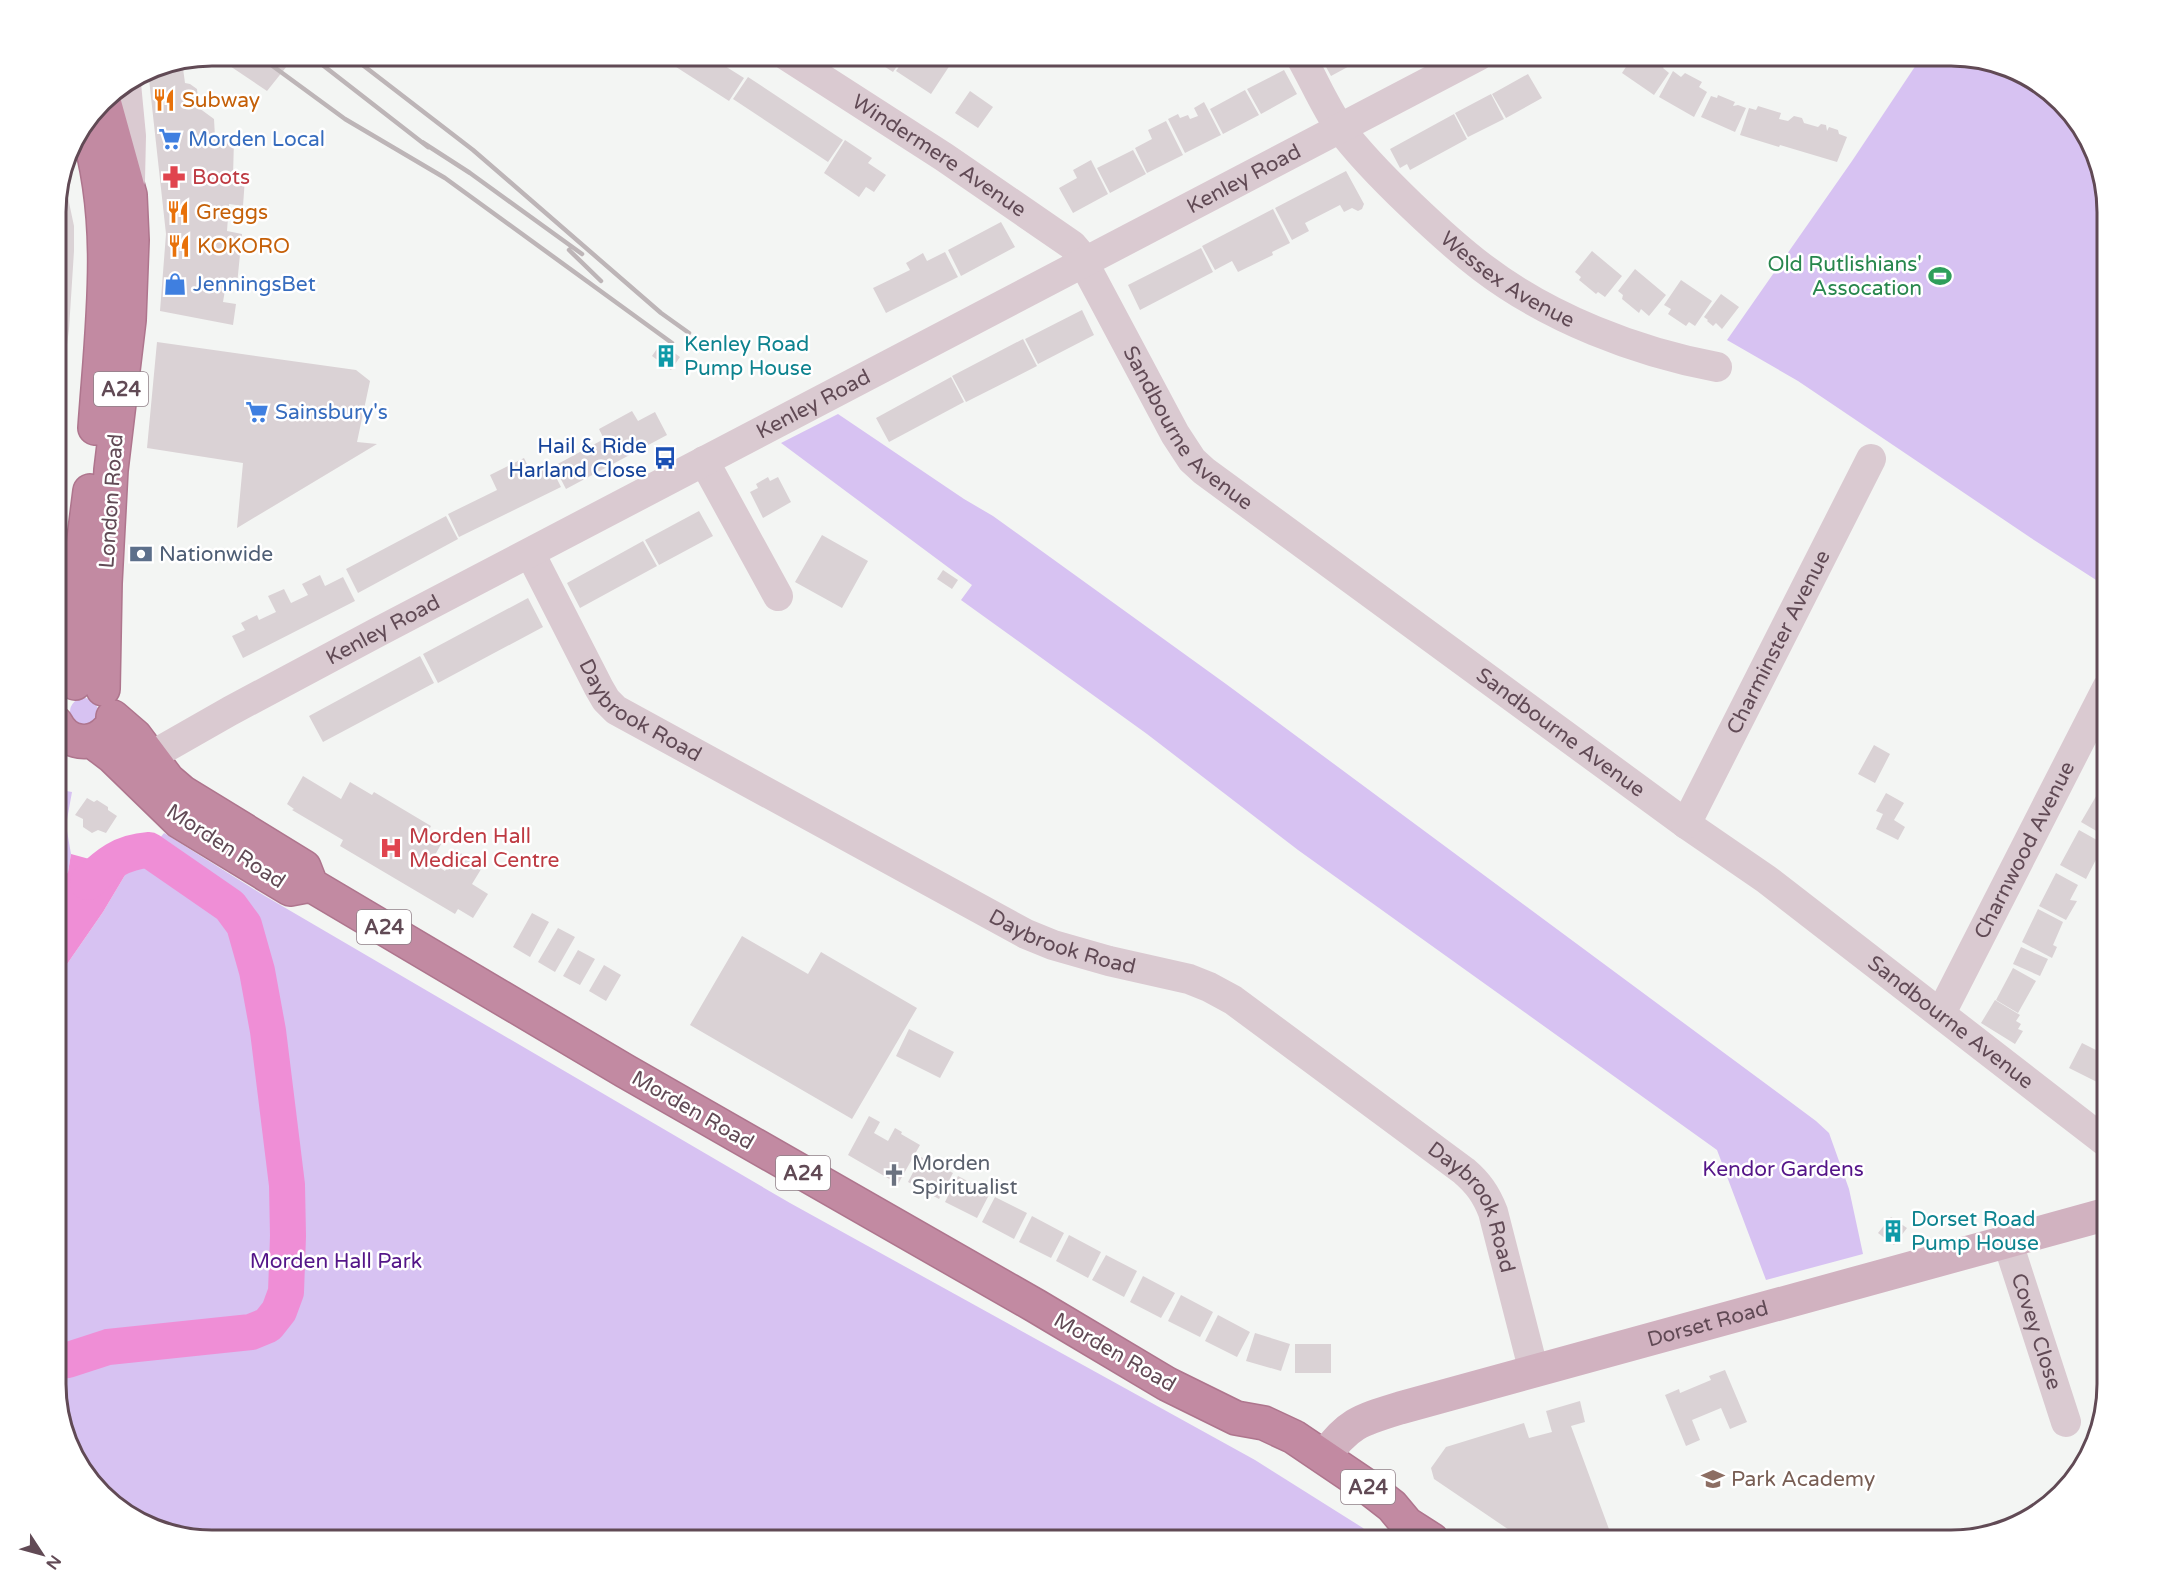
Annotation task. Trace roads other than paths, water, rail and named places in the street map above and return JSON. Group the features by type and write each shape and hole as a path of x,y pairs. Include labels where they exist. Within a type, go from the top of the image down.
{"highway":[{"name":"London Road","path":"77,716 104,594 111,470 129,320 132,240 130,195 107,111"},
{"name":"London Road","path":"77,716 73,626 67,577 94,442 105,265 103,201 88,135"},
{"name":"Morden Road","path":"77,716 135,736 168,780 182,792 304,867 311,885 625,1071 1036,1306 1167,1384 1236,1418 1264,1423 1294,1437 1392,1506 1418,1530"},
{"name":"Morden Road","path":"77,716 112,756 180,822 290,889 311,885"},
{"name":"Morden Road","path":"1236,1418 1254,1437 1381,1520 1414,1530"}],"main road":[{"name":"Dorset Road","path":"1324,1457 1337,1438 1361,1420 2097,1217"}],"street":[{"name":"Windermere Avenue","path":"801,66 1066,239 1078,252 1083,262"},
{"name":"Wessex Avenue","path":"1305,66 1339,128 1382,175 1434,227 1508,286 1550,309 1624,343 1678,360 1717,367"},
{"name":"Kenley Road","path":"151,756 252,699 1459,66"},
{"path":"127,94 131,136 130,195"},
{"name":"Sandbourne Avenue","path":"1083,262 1175,434 1192,460 1204,471 1686,825 1766,879 2097,1134"},
{"name":"Charminster Avenue","path":"1686,825 1871,459"},
{"path":"704,461 778,596"},
{"name":"Daybrook Road","path":"530,553 599,688 616,710 1026,934 1053,945 1109,961 1165,972 1209,987 1233,1000 1477,1182 1487,1195 1493,1212 1534,1372"},
{"name":"Charnwood Avenue","path":"1941,1013 2097,709"},
{"name":"Covey Close","path":"2007,1240 2066,1422"}],"waterway":[{"path":"66,1360 108,1347 251,1332 268,1325 279,1311 286,1292 287,1185 268,1031 257,971 244,925 230,906 149,850 122,856 88,882"}],"railway":[{"path":"273,66 345,119 445,178 672,343"},
{"path":"324,66 428,147"},
{"path":"364,66 473,150 661,313 689,333"},
{"path":"422,142 470,173 582,254"},
{"path":"569,250 601,281"}],"place":[{"name":"Subway","path":"164,100"},
{"name":"Morden Local","path":"170,139"},
{"name":"Boots","path":"174,177"},
{"name":"Greggs","path":"178,212"},
{"name":"KOKORO","path":"179,246"},
{"name":"Old Rutlishians' Assocation","path":"1940,276"},
{"name":"JenningsBet","path":"175,284"},
{"name":"Kenley Road Pump House","path":"666,356"},
{"name":"Sainsbury's","path":"257,412"},
{"name":"Hail & Ride Harland Close","path":"665,458"},
{"name":"Nationwide","path":"141,554"},
{"name":"Morden Hall Medical Centre","path":"391,848"},
{"name":"Morden Spiritualist","path":"894,1175"},
{"name":"Dorset Road Pump House","path":"1893,1231"},
{"name":"Park Academy","path":"1713,1479"}],"park label":[{"name":"Kendor Gardens","path":"1783,1169"},
{"name":"Morden Hall Park","path":"336,1261"}]}
